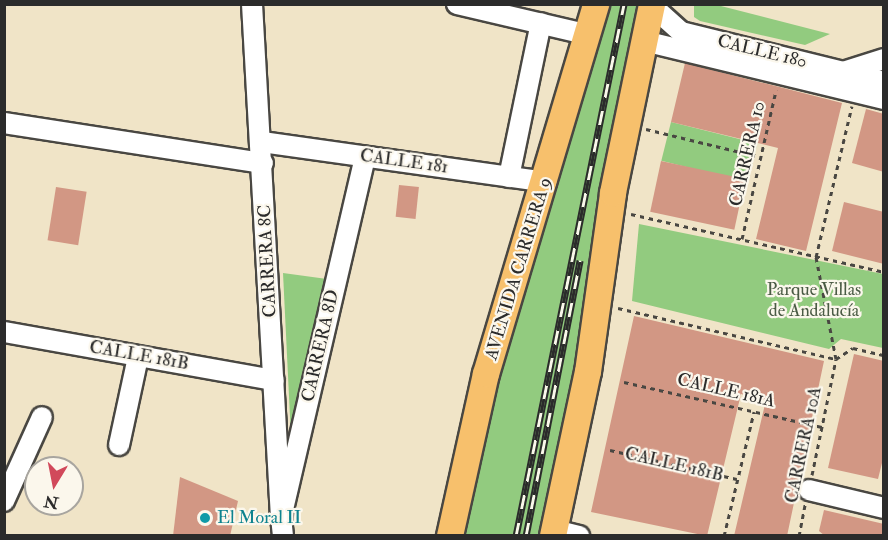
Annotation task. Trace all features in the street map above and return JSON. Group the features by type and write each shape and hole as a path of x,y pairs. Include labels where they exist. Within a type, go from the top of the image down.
{"main road":[{"name":"AVENIDA CARRERA 9","path":"450,536 486,374 546,182 596,4"},
{"path":"562,534 613,194 652,5"}],"street":[{"name":"CARRERA 8C","path":"252,4 262,142 282,527"},
{"path":"457,4 589,34"},
{"name":"CALLE 180","path":"652,5 681,32 884,82"},
{"path":"508,177 541,23"},
{"name":"CALLE 180","path":"644,41 884,99"},
{"path":"843,72 884,59"},
{"path":"4,123 263,163"},
{"name":"CALLE 181","path":"262,142 546,182"},
{"name":"CARRERA 8D","path":"282,527 365,157"},
{"name":"CALLE 181B","path":"4,332 273,380"},
{"path":"119,445 138,357"},
{"path":"4,501 42,417"},
{"path":"809,490 884,508"}],"path":[{"name":"CARRERA 10","path":"742,240 780,74"},
{"path":"836,359 816,257 855,92"},
{"path":"646,129 761,157"},
{"path":"629,214 884,272"},
{"path":"618,308 836,359 853,348 884,355"},
{"name":"CARRERA 10A","path":"799,536 836,359"},
{"name":"CALLE 181A","path":"624,382 822,427"},
{"path":"724,536 754,412"},
{"name":"CALLE 181B","path":"610,450 737,479"}],"green space":[{"path":"608,5 638,5 598,200 570,406 542,535 465,536 495,390"},
{"path":"694,5 717,5 830,34 805,45 700,21 694,17"},
{"path":"671,122 757,144 748,182 661,161"},
{"name":"Parque Villas de Andalucía","path":"639,224 883,274 883,348 841,339 829,349 632,301"},
{"path":"283,273 327,279 292,458"}],"building":[{"path":"685,63 842,103 806,251 756,239 778,148 671,122"},
{"path":"866,109 884,114 884,172 852,163"},
{"path":"661,161 745,179 734,230 650,212"},
{"path":"399,185 419,187 416,219 396,217"},
{"path":"56,187 87,192 78,245 48,240"},
{"path":"844,202 884,212 884,264 832,251"},
{"path":"634,316 824,361 787,536 734,536 766,400 741,394 707,536 591,512"},
{"path":"854,354 884,361 884,455 878,479 828,468"},
{"name":"El Moral II","path":"180,477 238,501 230,536 173,536"},
{"path":"824,510 884,524 884,536 825,536 819,531"}],"railway":[{"path":"516,536 624,4"},
{"path":"526,536 580,260"}],"place":[{"name":"El Moral II","path":"205,518"}]}
